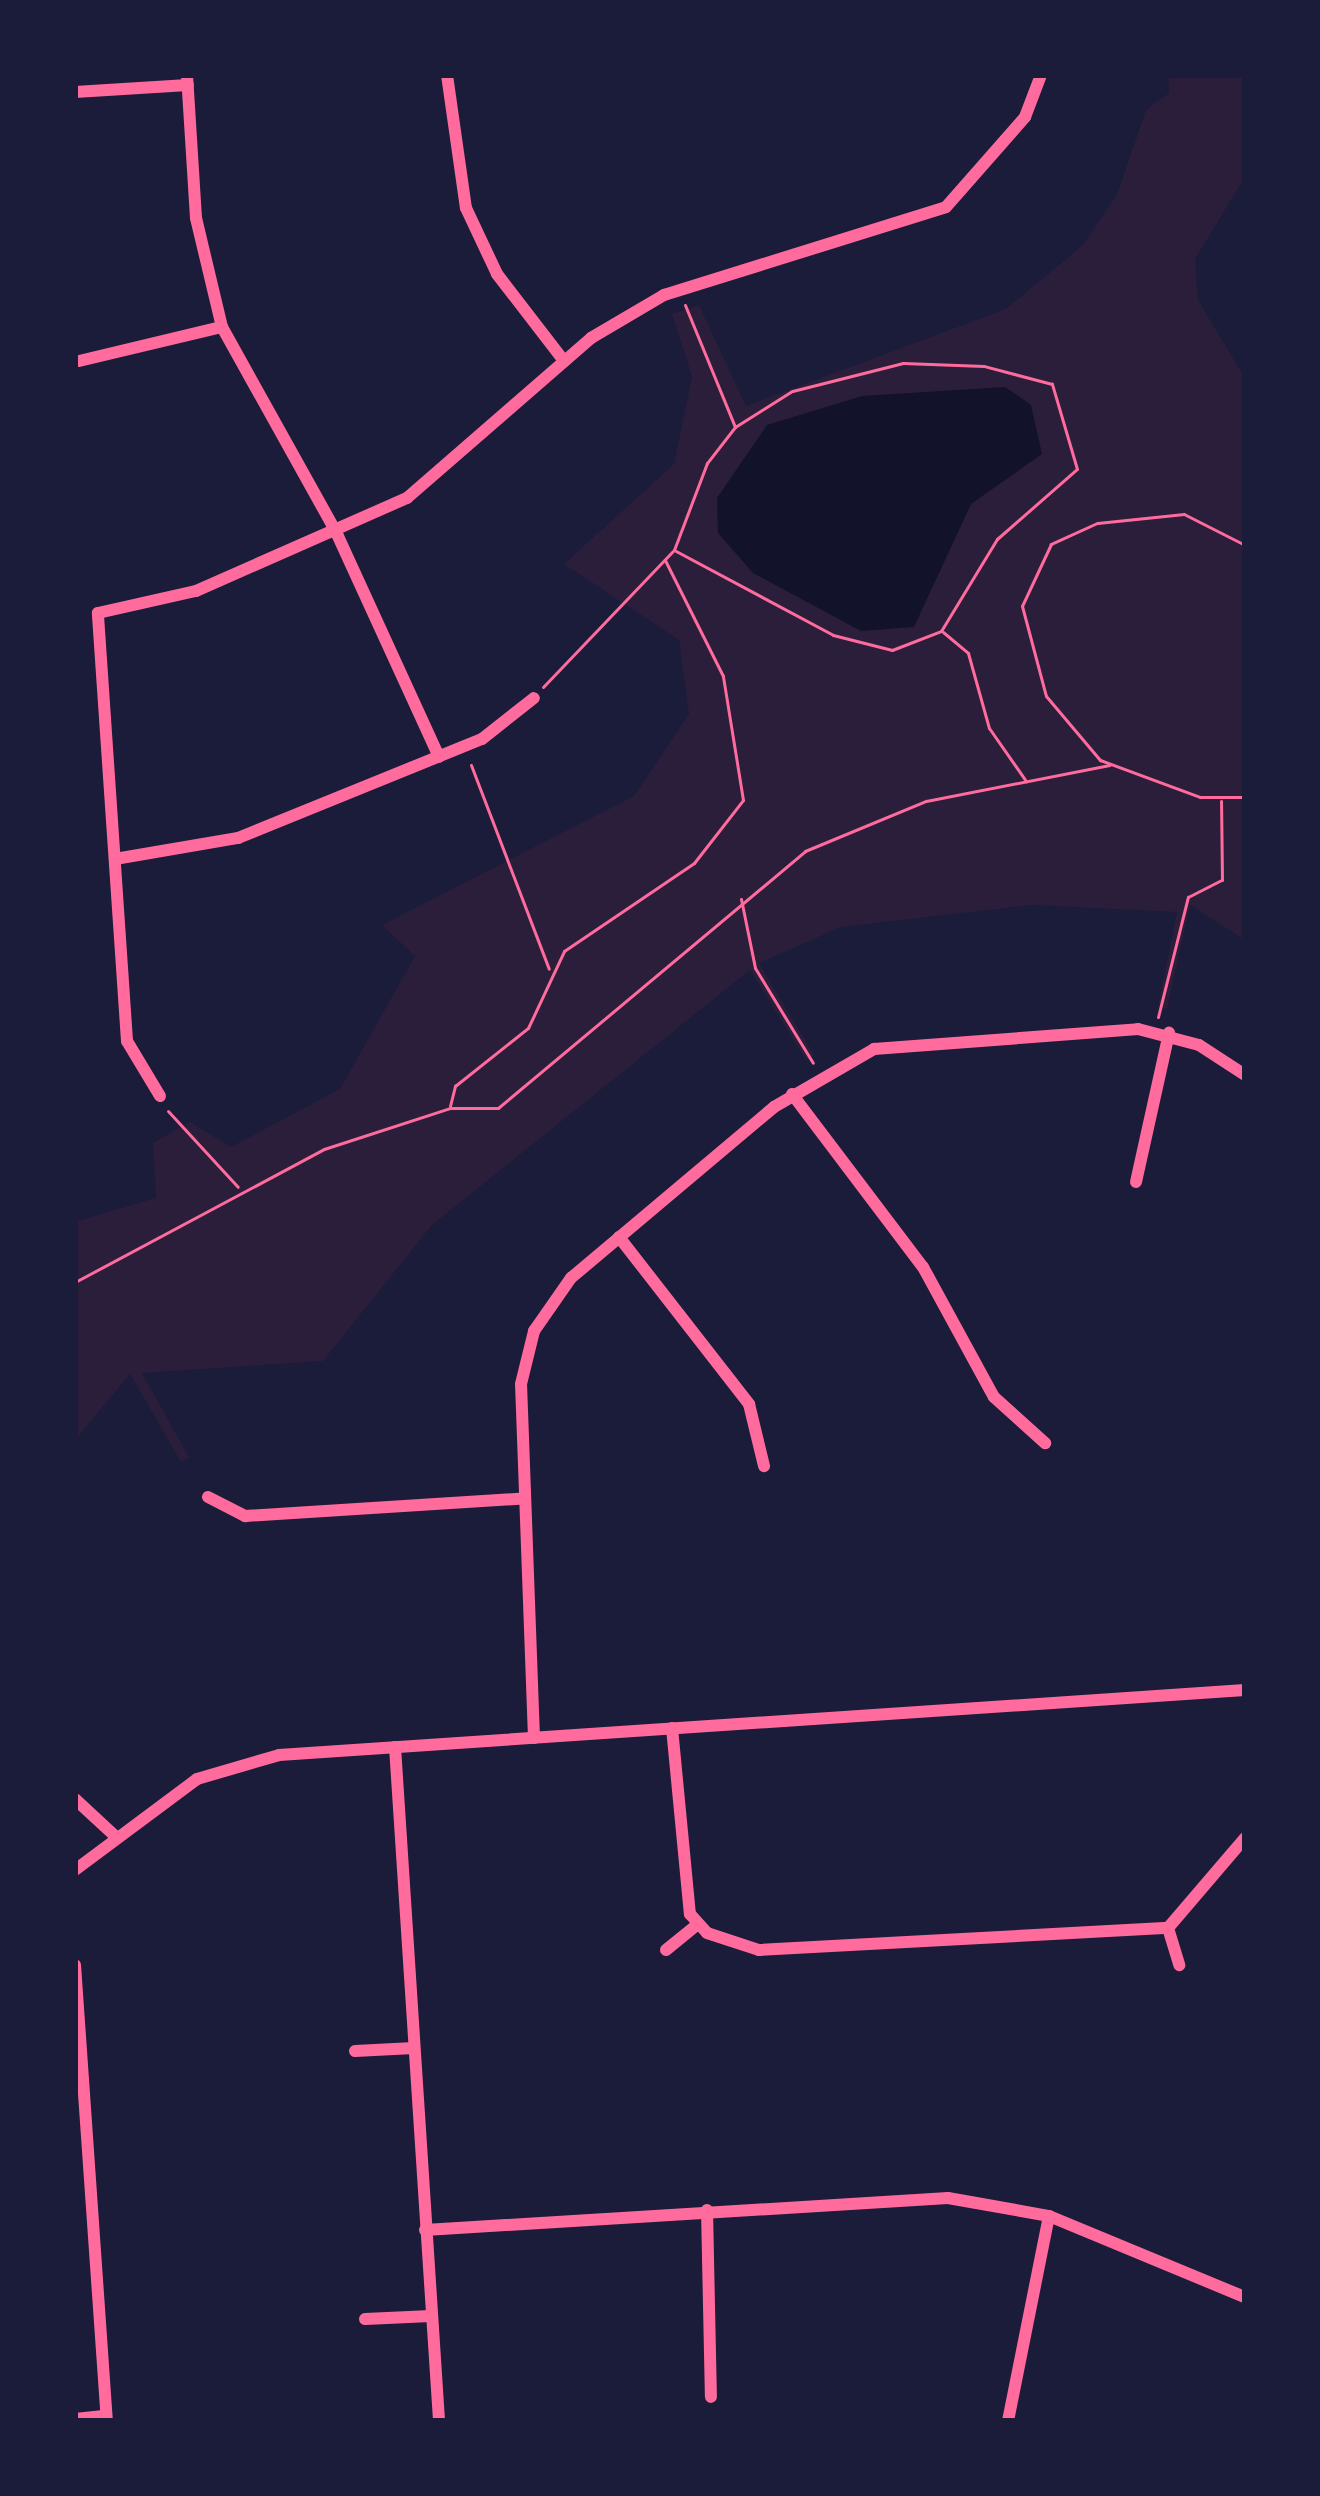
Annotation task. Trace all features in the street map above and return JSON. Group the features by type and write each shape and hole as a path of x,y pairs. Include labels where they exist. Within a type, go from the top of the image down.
{"street":[{"path":"446,75 466,208 497,274 564,361"},
{"path":"160,1096 127,1041 98,613 196,591 337,534 446,472 564,361 678,289 960,199 1025,117 1041,75"},
{"path":"75,92 188,80 196,218 222,327 337,534 439,758"},
{"path":"79,361 222,327"},
{"path":"115,859 238,838 439,758 534,698"},
{"path":"1136,1182 1162,1032"},
{"path":"534,1738 519,1499 521,1384 534,1331 571,1278 820,1075 922,1040 1162,1032 1245,1075"},
{"path":"792,1094 923,1267 994,1396 1045,1443"},
{"path":"619,1237 749,1404 764,1466"},
{"path":"208,1497 245,1516 519,1499"},
{"path":"75,1870 116,1836 221,1769 395,1747 1245,1690"},
{"path":"672,1728 685,1899 698,1924 727,1944 775,1950 1168,1928 1245,1838"},
{"path":"395,1747 440,2421"},
{"path":"75,1799 116,1836"},
{"path":"666,1950 698,1924"},
{"path":"1168,1928 1179,1965"},
{"path":"75,1965 107,2419 75,2419"},
{"path":"355,2051 414,2048"},
{"path":"425,2230 948,2198 1048,2216 1245,2297"},
{"path":"707,2210 711,2397"},
{"path":"1008,2421 1048,2216"},
{"path":"365,2318 431,2316"}],"path":[{"path":"678,289 735,427"},
{"path":"534,698 674,550 706,463 735,427 791,391 903,362 1052,384 1077,470 1006,528 941,631 892,650 858,645 674,550"},
{"path":"1245,545 1184,514 1154,514 1070,534 1034,563 1022,606 1034,673 1061,721 1110,765 1221,798 1245,797"},
{"path":"450,1108 454,1086 528,1028 550,970 583,934 715,845 743,800 723,676 665,560"},
{"path":"941,631 968,653 989,728 1026,782"},
{"path":"464,746 550,970"},
{"path":"75,1282 200,1220 239,1188 450,1108 498,1108 534,1086 741,898 805,850 926,801 1110,765"},
{"path":"1162,1032 1188,897 1222,880 1221,798"},
{"path":"741,898 754,968 820,1075"},
{"path":"160,1096 239,1188"}],"shaded area":[{"path":"1168,75 1245,75 1245,177 1195,259 1198,300 1245,378 1245,940 1190,905 1167,1009 1158,1007 1177,912 1031,905 841,927 759,963 814,1055 806,1060 750,970 432,1225 323,1361 142,1373 189,1457 181,1462 130,1374 75,1440 75,1222 156,1198 153,1143 190,1122 231,1147 340,1089 415,956 382,925 634,796 689,714 679,640 564,564 674,464 692,377 672,314 699,305 746,406 1006,309 1082,246 1117,195 1146,110 1169,93"},
{"path":"1005,387 1031,405 1042,454 971,504 914,627 861,631 753,573 718,533 717,498 767,425 862,396"}]}
